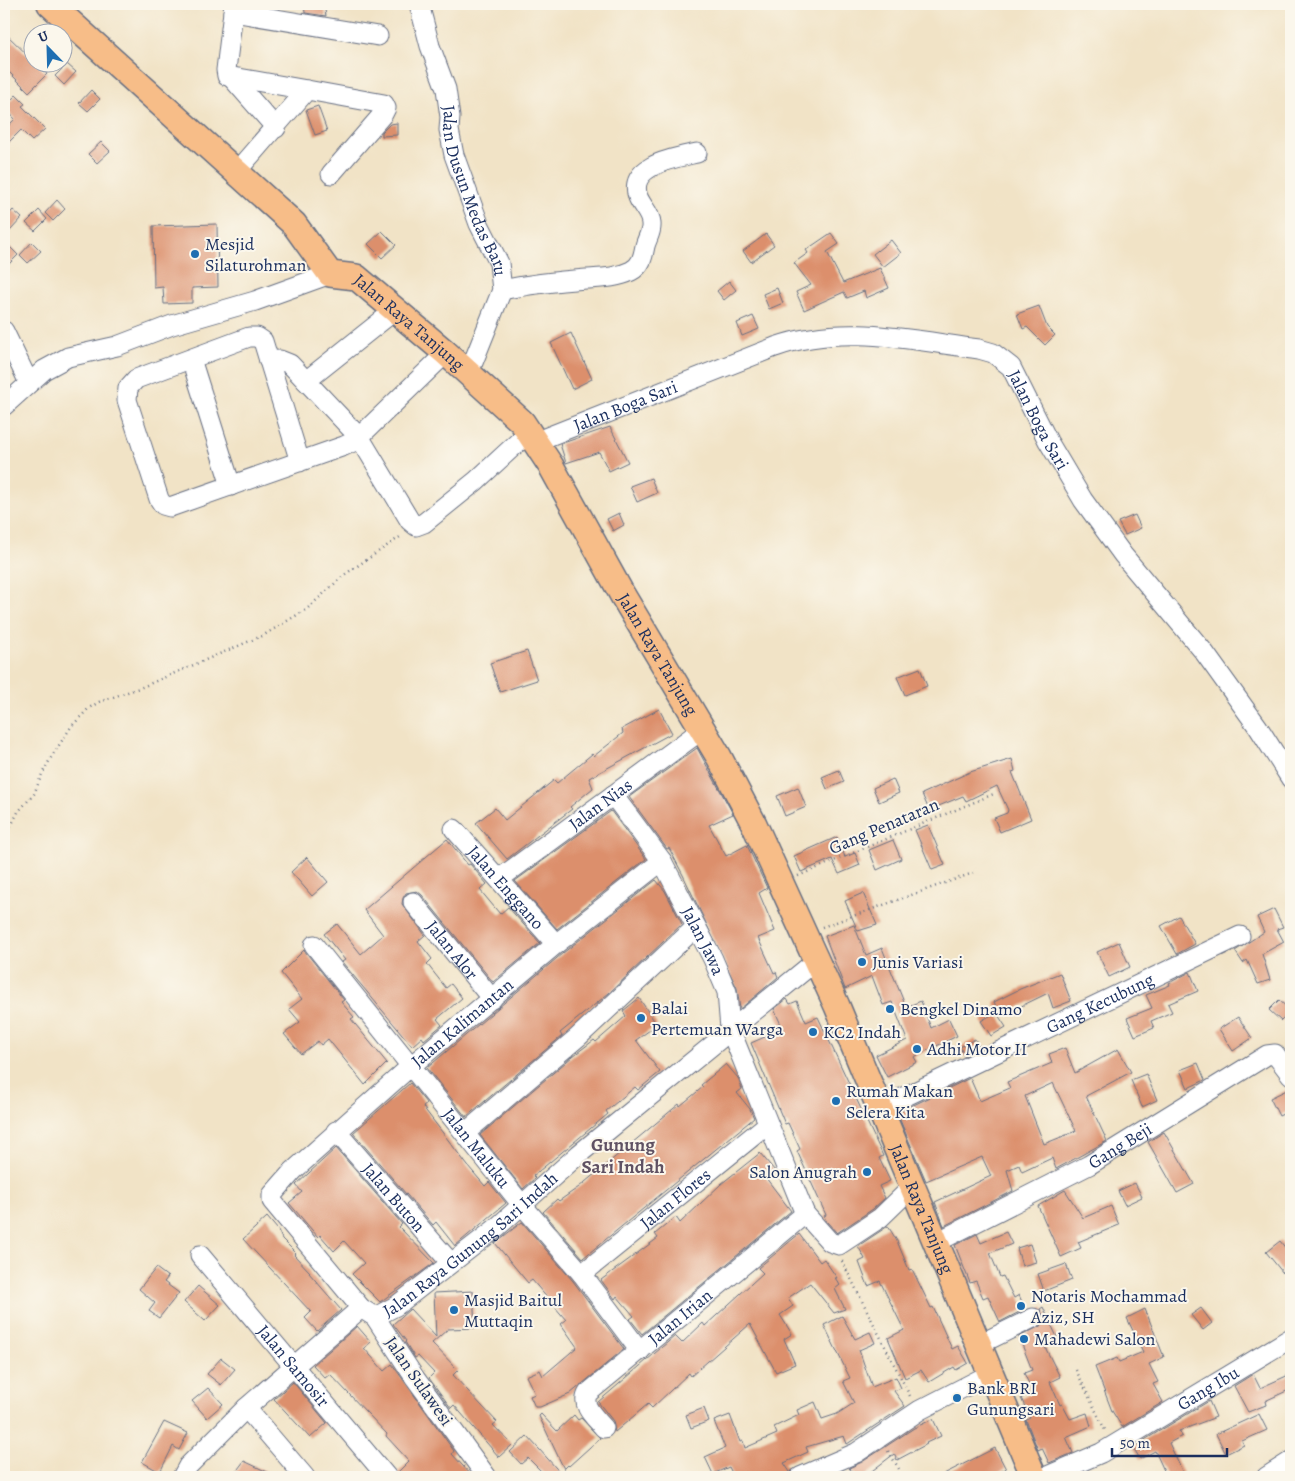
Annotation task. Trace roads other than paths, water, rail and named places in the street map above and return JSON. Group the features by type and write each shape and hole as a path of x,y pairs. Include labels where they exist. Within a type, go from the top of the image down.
{"main road":[{"name":"Jalan Raya Tanjung","path":"50,4 294,224 330,274 356,277 512,412 533,437 623,596 703,729 741,797 817,960 978,1345 992,1373 1034,1477"}],"street":[{"name":"Jalan Dusun Medas Baru","path":"419,4 430,46 446,89 450,117 449,130 454,155 479,224 499,263 502,290 468,375"},
{"path":"331,174 384,114 386,108 381,103 227,76 226,70 233,8 378,36"},
{"path":"232,78 276,128"},
{"path":"236,172 307,90"},
{"path":"502,290 540,283 604,279 632,271 642,262 651,231 651,218 638,197 636,186 641,174 652,166 697,153"},
{"path":"4,406 44,370 68,357 117,346 172,325 255,301 330,274"},
{"path":"306,380 394,311"},
{"path":"4,331 29,383"},
{"name":"Jalan Boga Sari","path":"533,437 775,347 805,338 852,333 979,349 993,353 1006,361 1016,373 1048,441 1082,500 1123,555 1204,652 1258,727 1291,779"},
{"path":"300,462 263,341 253,336 133,382 126,394 159,500 163,505 170,507 300,462 360,438 446,353"},
{"path":"191,359 231,486"},
{"path":"269,361 287,362 360,438 410,521 416,526 424,523 533,437"},
{"name":"Jalan Nias","path":"500,879 703,729"},
{"name":"Jalan Jawa","path":"613,795 662,861 696,926 727,992 730,1029 805,1214 830,1240 843,1244 880,1218 912,1188"},
{"name":"Jalan Enggano","path":"454,829 556,944"},
{"name":"Jalan Kalimantan","path":"272,1195 293,1171 411,1066 556,944 662,861"},
{"name":"Jalan Alor","path":"413,902 492,999"},
{"path":"465,1133 578,1038 696,926"},
{"name":"Gang Kecubung","path":"879,1110 1240,936"},
{"name":"Jalan Maluku","path":"314,945 522,1205 582,1274 640,1351"},
{"name":"Jalan Raya Gunung Sari Indah","path":"182,1477 188,1466 246,1408 293,1367 368,1312 396,1306 522,1205 579,1154 817,960"},
{"name":"Gang Beji","path":"935,1243 1089,1165 1267,1055 1275,1054 1280,1058 1291,1075"},
{"name":"Jalan Flores","path":"582,1274 768,1124"},
{"name":"Jalan Buton","path":"336,1132 450,1262"},
{"name":"Jalan Sulawesi","path":"272,1195 272,1201 368,1312 487,1477"},
{"name":"Jalan Irian","path":"604,1428 587,1408 586,1396 805,1214"},
{"name":"Jalan Samosir","path":"200,1254 387,1477"},
{"path":"978,1345 1033,1318"},
{"name":"Gang Ibu","path":"1045,1477 1101,1453 1291,1338"},
{"path":"800,1477 856,1452 920,1410 992,1373"},
{"path":"246,1408 305,1477"},
{"path":"1266,1477 1291,1461"}],"place":[{"name":"Mesjid Silaturohman","path":"195,254"},
{"name":"Junis Variasi","path":"862,962"},
{"name":"Bengkel Dinamo","path":"890,1009"},
{"name":"Balai Pertemuan Warga","path":"641,1018"},
{"name":"KC2 Indah","path":"813,1032"},
{"name":"Adhi Motor II","path":"917,1049"},
{"name":"Rumah Makan Selera Kita","path":"836,1101"},
{"name":"Salon Anugrah","path":"867,1172"},
{"name":"Notaris Mochammad Aziz, SH","path":"1021,1306"},
{"name":"Masjid Baitul Muttaqin","path":"454,1310"},
{"name":"Mahadewi Salon","path":"1024,1339"},
{"name":"Bank BRI Gunungsari","path":"957,1398"}],"district":[{"name":"Gunung Sari Indah","path":"623,1155"}]}
